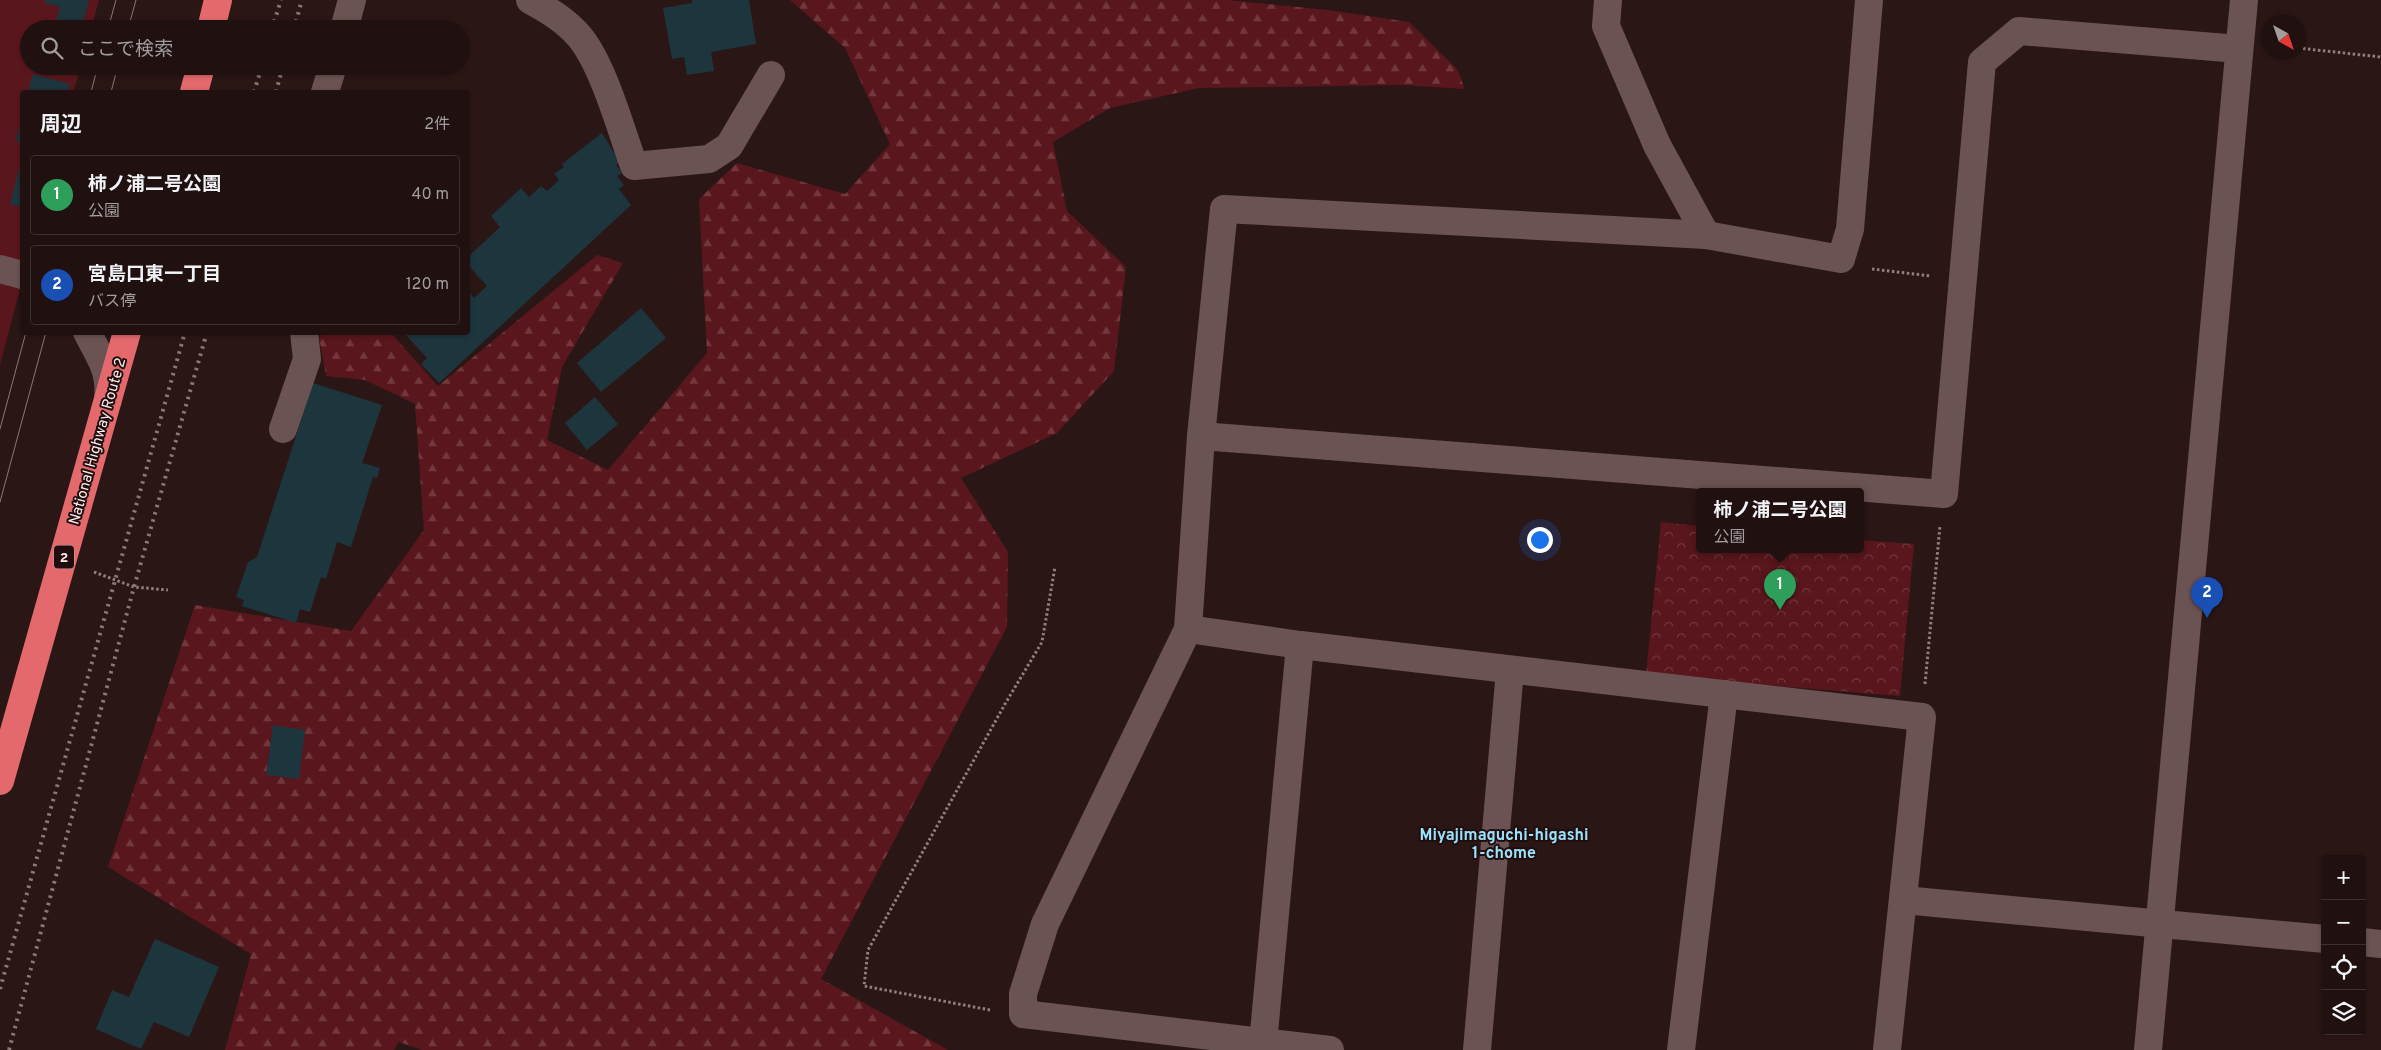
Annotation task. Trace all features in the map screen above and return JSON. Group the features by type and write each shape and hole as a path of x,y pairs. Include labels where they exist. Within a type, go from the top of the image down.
{"highway":[{"path":"213,20 218,0"},
{"path":"195,90 199,75"},
{"name":"National Highway Route 2","path":"0,781 126,335"}],"street":[{"path":"346,20 352,0"},
{"path":"530,0 556,14 580,37 597,65 634,166 709,159 729,146 771,75"},
{"path":"1608,0 1606,26 1657,145 1706,235"},
{"path":"1330,1050 1023,1014 1023,994 1045,924 1188,629 1202,436 1224,209 1706,235 1841,259 1850,229 1869,0"},
{"path":"2148,1050 2244,0"},
{"path":"1202,436 1944,494 1982,62 2019,31 2239,48"},
{"path":"326,90 330,75"},
{"path":"0,270 20,275"},
{"path":"89,335 106,366 110,385 107,404"},
{"path":"283,429 307,359 304,335"},
{"path":"1188,629 1300,645 1922,717 1887,1050"},
{"path":"1263,1043 1300,645"},
{"path":"1477,1050 1510,670"},
{"path":"1681,1050 1724,694"},
{"path":"1903,900 2321,939"},
{"path":"2366,942 2381,944"}],"path":[{"path":"2306,49 2381,57"},
{"path":"1868,269 1962,280"},
{"path":"1922,717 1944,494"},
{"path":"1023,1014 990,1010 864,986 868,950 1005,704 1042,642 1056,567"},
{"path":"92,571 134,586 168,590"}],"green space":[{"path":"0,0 99,0 93,20 20,20 20,75 78,75 74,90 20,90 20,289 0,365"},
{"path":"790,0 1228,0 1328,10 1409,22 1457,69 1465,89 1402,85 1199,88 1110,108 1053,142 1067,211 1126,267 1114,371 1057,433 961,478 1008,552 1007,627 821,979 948,1050 422,1050 399,1042 394,1050 225,1050 251,954 108,867 195,605 351,631 424,530 415,404 365,380 326,376 319,337 321,335 393,335 438,386 597,255 623,263 562,367 547,440 608,470 707,353 699,199 737,163 845,194 890,144 845,48"},
{"path":"1661,522 1696,526 1696,553 1864,553 1864,540 1914,544 1900,696 1646,675"}],"building":[{"path":"45,0 89,0 83,20 56,20 60,7 45,3"},
{"path":"692,0 749,0 756,44 711,52 714,71 687,75 684,57 672,59 663,8 692,3"},
{"path":"33,75 70,84 68,90 29,90"},
{"path":"20,125 20,142 16,141"},
{"path":"602,133 620,162 616,165 622,173 617,176 624,185 619,189 631,205 439,383 421,364 427,358 406,335 470,335 470,293 474,298 487,286 470,267 470,255 500,227 491,216 521,188 529,197 541,186 547,191 559,180 554,174 564,167 562,164"},
{"path":"20,166 20,206 10,204"},
{"path":"641,308 666,338 601,392 577,363"},
{"path":"313,383 382,405 362,463 380,468 377,478 373,477 351,547 337,542 326,579 321,577 310,612 300,609 296,623 242,606 244,600 236,597 248,562 257,557"},
{"path":"595,397 618,424 587,450 565,423"},
{"path":"273,725 305,730 299,779 266,775"},
{"path":"155,939 219,967 189,1037 154,1022 141,1049 96,1029 112,990 129,997"}],"tram line":[{"path":"110,20 116,0"},
{"path":"130,20 136,0"},
{"path":"92,90 96,75"},
{"path":"112,90 116,75"},
{"path":"0,429 25,335"},
{"path":"0,502 45,335"}],"railway":[{"path":"275,20 281,0"},
{"path":"296,20 302,0"},
{"path":"255,90 259,75"},
{"path":"277,90 281,75"},
{"path":"0,989 184,335"},
{"path":"9,1050 134,587 206,335"}],"place":[{"name":"柿ノ浦二号公園","path":"1780,610"},
{"name":"宮島口東一丁目","path":"2207,618"}],"district":[{"name":"Miyajimaguchi-higashi 1-chome","path":"1504,843"}]}
